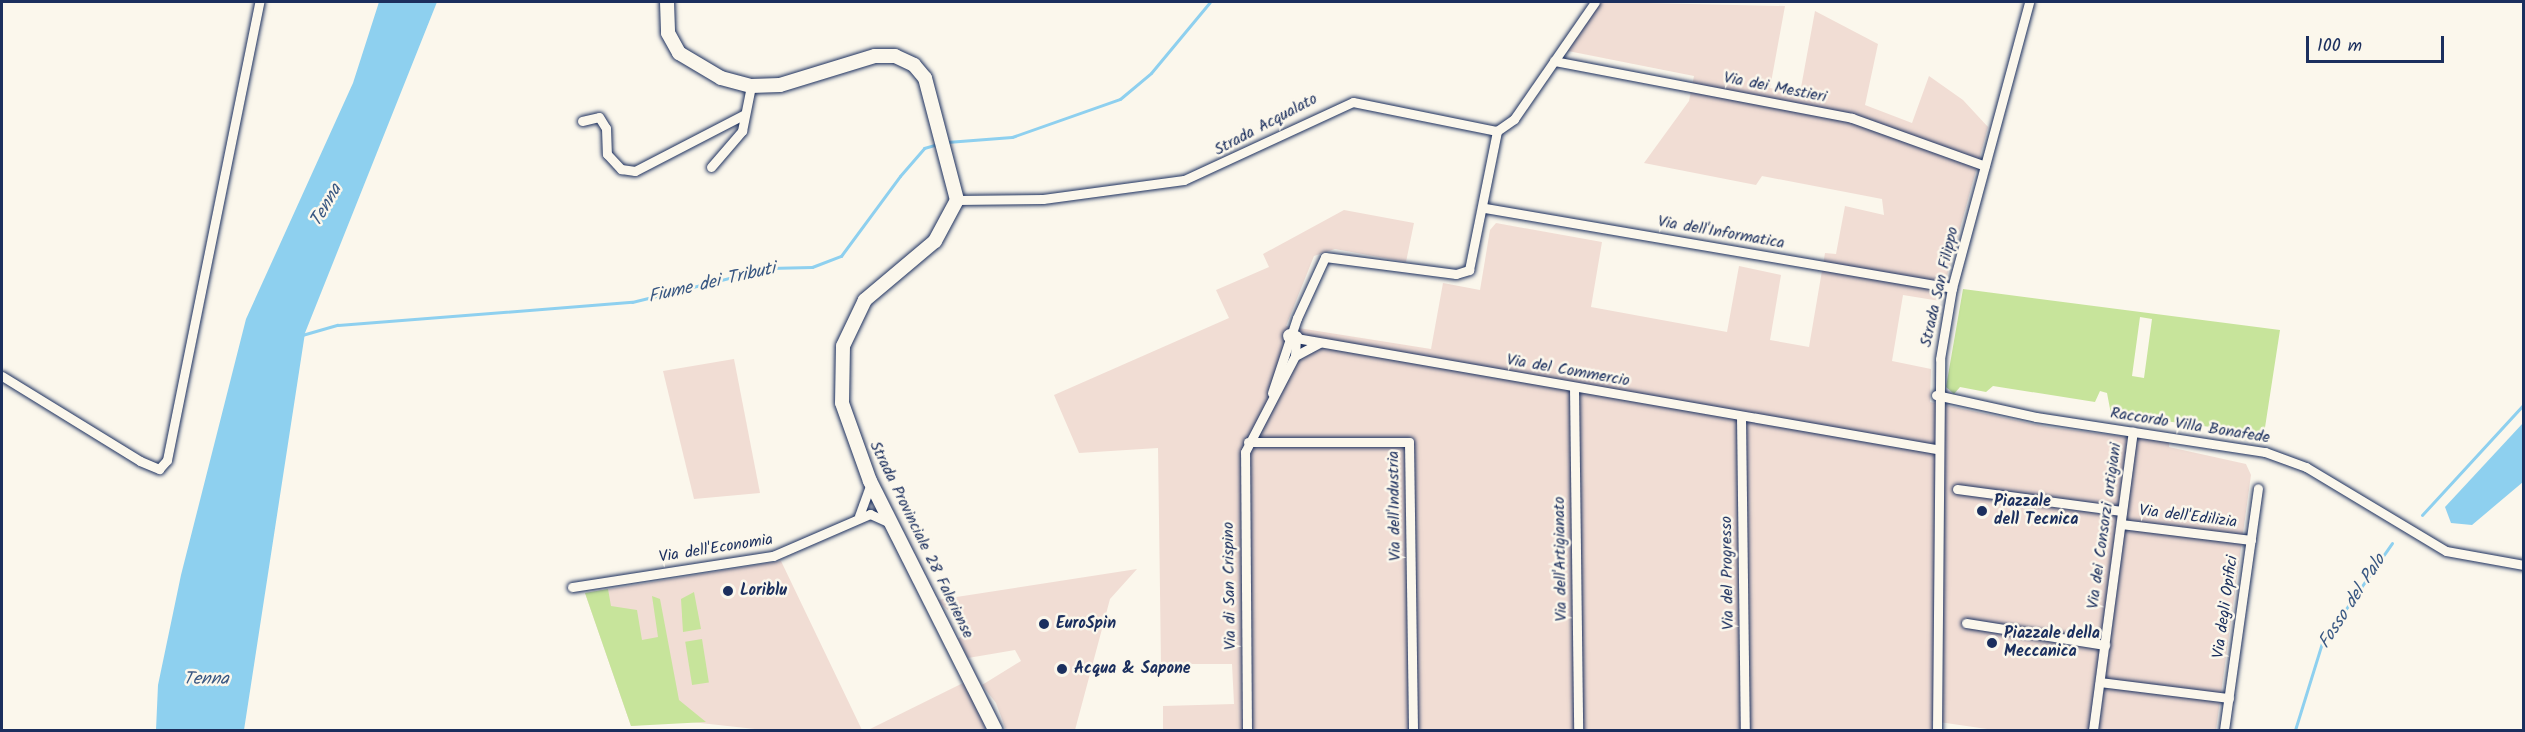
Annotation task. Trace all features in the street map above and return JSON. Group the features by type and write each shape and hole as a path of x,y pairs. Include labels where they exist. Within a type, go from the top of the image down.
{"main road":[{"path":"667,2 668,33 680,52 721,78 751,86 780,85 874,56 894,56 914,65 925,78 951,166 957,200"},
{"name":"Strada Provinciale 28 Faleriense","path":"957,200 935,241 865,300 843,346 842,403 870,481 994,730"}],"street":[{"path":"2,376 140,462 159,469 167,460 259,2"},
{"path":"1248,442 1272,393 1325,257 1463,273 1476,257 1497,132 1514,119 1595,2"},
{"name":"Strada San Filippo","path":"1937,730 1936,395 1952,288 2029,2"},
{"name":"Via dei Mestieri","path":"1554,61 1851,118 1985,166"},
{"path":"711,167 742,131 751,86"},
{"name":"Strada Acqualato","path":"957,200 1043,199 1184,180 1353,102 1497,132"},
{"path":"582,121 598,117 606,129 607,154 621,169 635,171 745,114"},
{"name":"Via dell'Informatica","path":"1485,208 1952,288"},
{"path":"1293,337 1295,356"},
{"name":"Via del Commercio","path":"1293,337 1936,449"},
{"path":"1272,393 1295,356 1319,343"},
{"name":"Via dell'Artigianato","path":"1574,387 1578,730"},
{"name":"Raccordo Villa Bonafede","path":"1936,395 2133,432 2265,452 2306,467 2446,551 2523,565"},
{"name":"Via del Progresso","path":"1741,416 1745,730"},
{"name":"Via dei Consorzi artigiani","path":"2093,730 2133,432"},
{"name":"Via di San Crispino","path":"1247,730 1243,462 1248,442"},
{"name":"Via dell'Industria","path":"1248,442 1409,442 1413,730"},
{"path":"868,511 870,481"},
{"name":"Via degli Opifici","path":"2224,730 2258,488"},
{"path":"1957,489 2122,511"},
{"path":"868,511 879,498"},
{"path":"868,511 892,526"},
{"name":"Via dell'Economia","path":"572,587 773,556 868,511"},
{"name":"Via dell'Edilizia","path":"2121,524 2251,540"},
{"path":"1966,623 2105,645"},
{"path":"2100,682 2229,698"}],"shaded area":[{"path":"1601,2 1785,6 1770,88 1800,93 1815,11 1878,44 1865,105 1912,123 1929,76 1963,100 1988,127 1940,301 1903,295 1892,361 1931,369 1930,402 2048,427 2169,442 2169,447 2246,464 2251,475 2216,730 1994,730 1932,721 1932,730 1163,730 1163,706 1234,704 1232,664 1161,664 1158,448 1079,453 1054,395 1229,318 1216,290 1269,267 1263,254 1344,210 1414,223 1406,262 1335,249 1314,256 1286,326 1431,349 1443,283 1480,290 1490,230 1496,223 1602,242 1591,307 1727,332 1739,266 1781,275 1770,340 1809,347 1825,253 1836,254 1845,206 1884,215 1882,199 1762,176 1756,185 1644,163 1689,101 1694,76 1568,51"},
{"path":"734,359 760,493 694,499 663,371"},
{"path":"781,561 862,730 764,730 682,721 631,726 585,593"},
{"path":"1137,569 1110,599 1075,730 1006,730 996,703 982,685 1021,661 1015,650 968,658 958,639 963,635 959,621 937,600"},
{"path":"965,682 986,730 868,730"}],"green space":[{"path":"1963,289 2280,330 2264,434 2111,414 2107,393 2100,391 2095,402 1993,386 1986,392 1960,387 1954,394 1946,387","holes":["2140,317 2152,319 2144,378 2132,376"]},
{"path":"608,589 611,606 637,610 642,640 658,637 652,596 660,599 679,700 706,722 631,726 585,593"},
{"path":"694,592 701,629 683,632 681,599"},
{"path":"702,639 709,682 692,685 685,642"}],"water":[{"name":"Tenna","path":"379,2 437,2 305,333 244,730 156,730 158,685 181,575 246,319 353,83"},
{"path":"2523,423 2523,482 2472,525 2451,523 2445,507"}],"waterway":[{"name":"Fiume dei Tributi","path":"947,142 1012,137 1120,99 1151,73 1210,2"},
{"name":"Fiume dei Tributi","path":"302,335 338,325 632,302 769,268 812,267 841,256 900,176 924,148 938,144"},
{"name":"Fosso del Palo","path":"2422,515 2524,404"},
{"name":"Fosso del Palo","path":"2295,730 2322,643 2392,543"}],"place":[{"name":"Piazzale dell Tecnica","path":"1982,511"},
{"name":"Loriblu","path":"728,591"},
{"name":"EuroSpin","path":"1044,624"},
{"name":"Piazzale della Meccanica","path":"1992,643"},
{"name":"Acqua & Sapone","path":"1062,669"}]}
